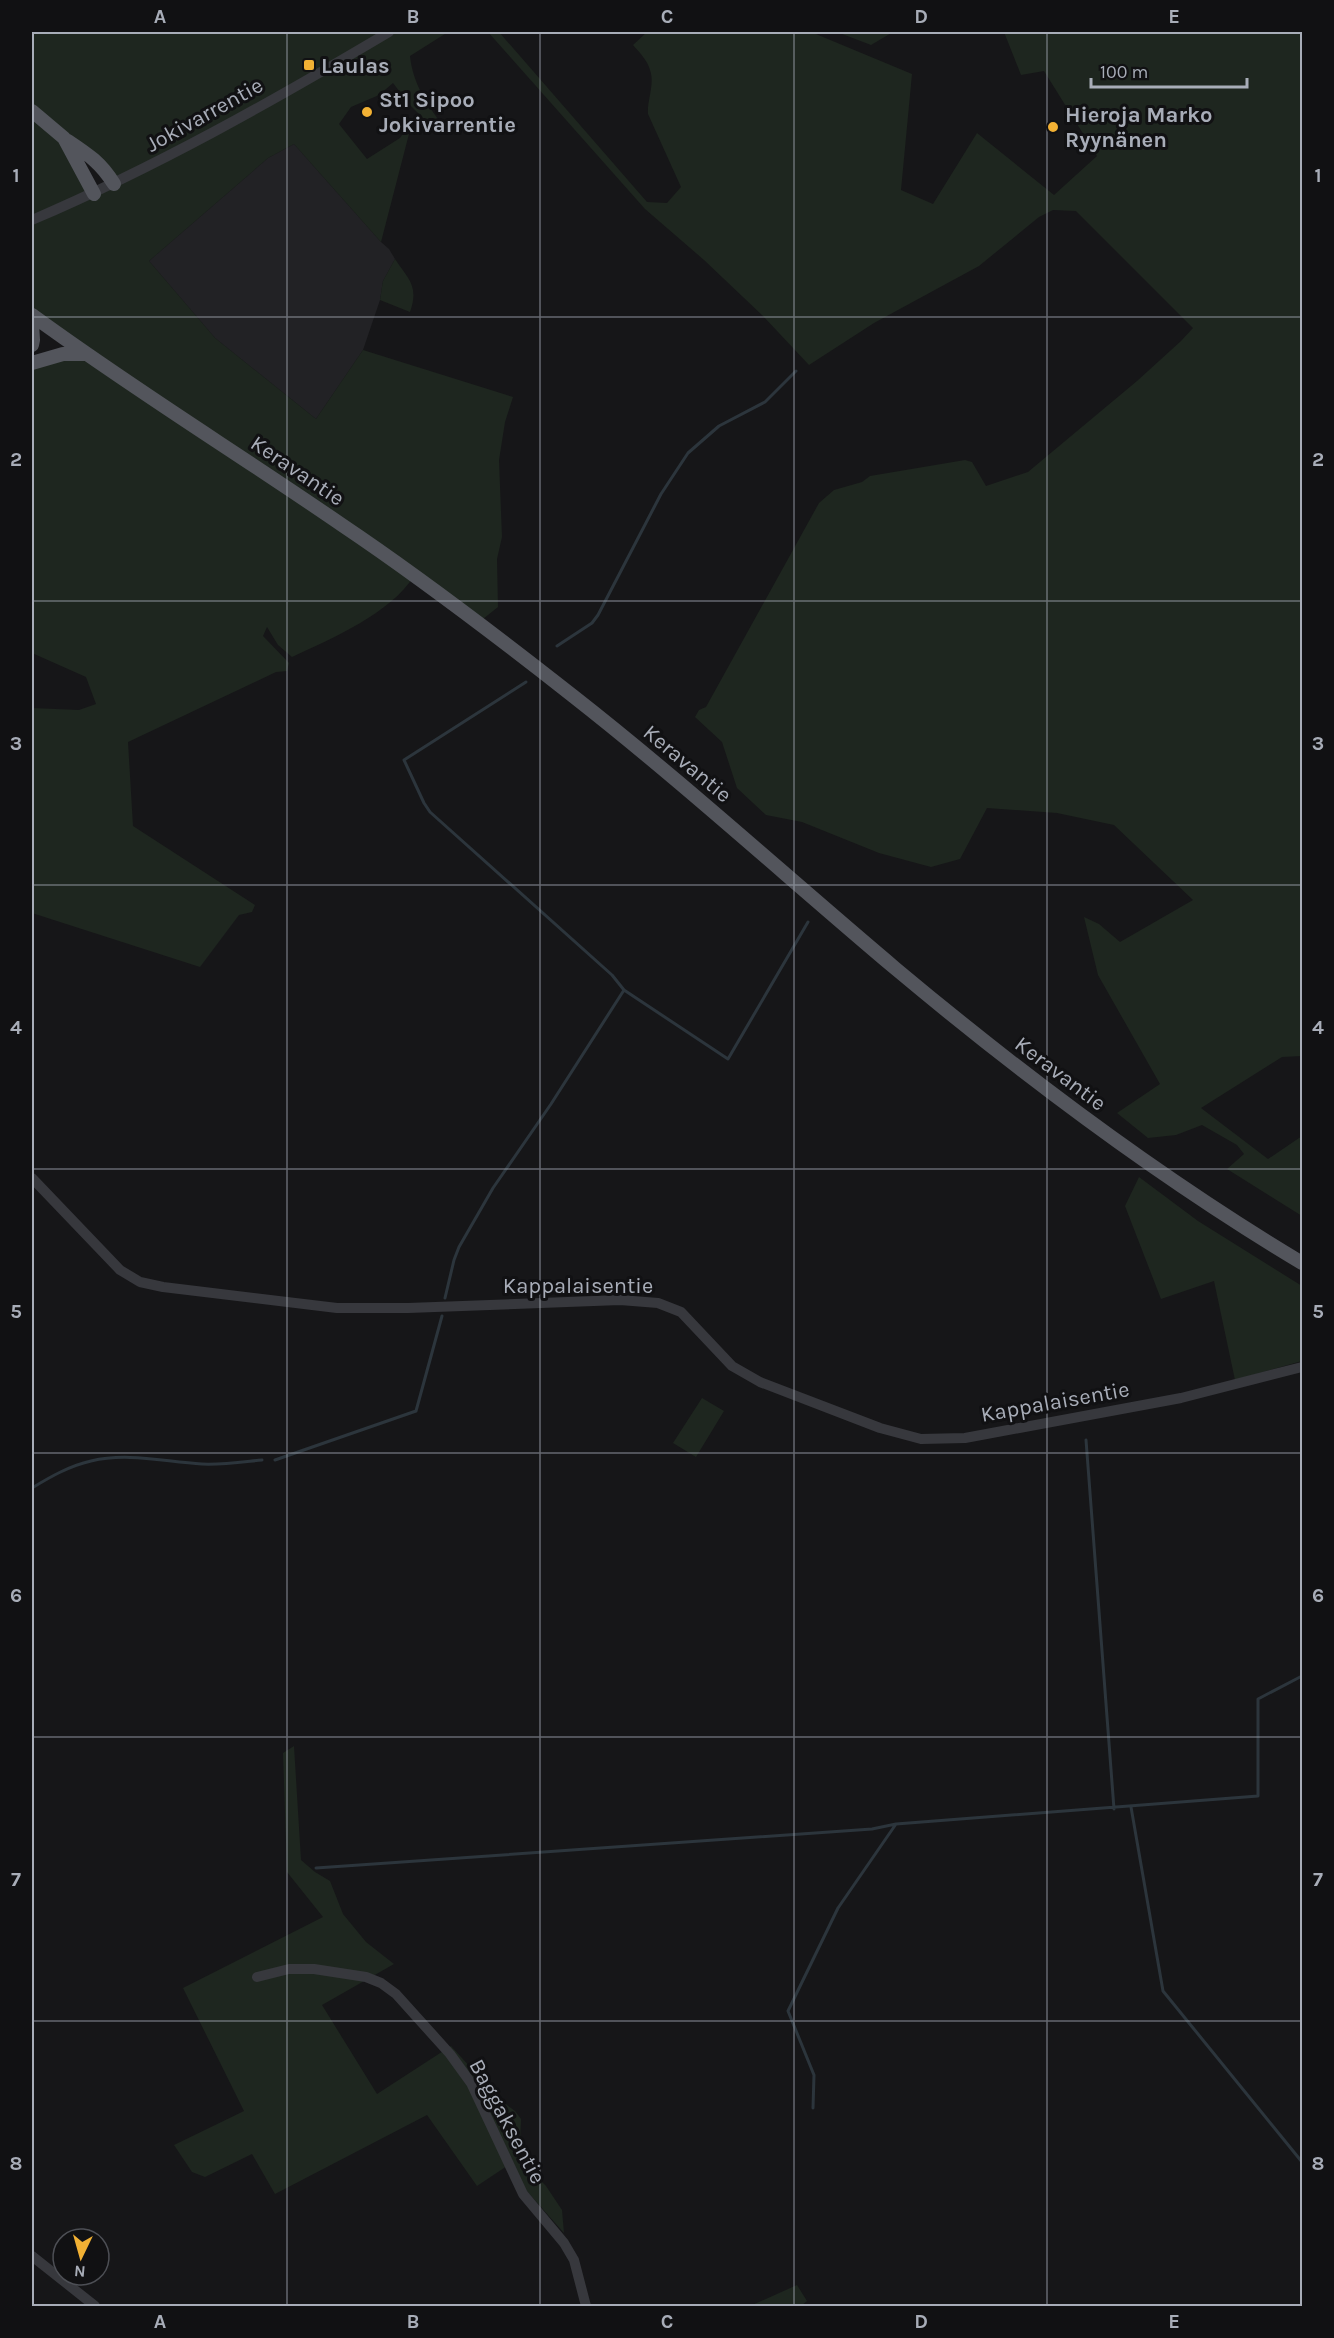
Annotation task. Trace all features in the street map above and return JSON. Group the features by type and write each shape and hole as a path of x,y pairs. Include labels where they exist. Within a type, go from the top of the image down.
{"main road":[{"path":"32,111 104,167 114,184"},
{"path":"64,138 94,194"},
{"name":"Keravantie","path":"32,315 86,354 337,521 494,635 637,748 894,967 1006,1058 1179,1185 1302,1263"},
{"path":"32,324 32,345"},
{"path":"32,363 63,354 86,354"}],"street":[{"name":"Jokivarrentie","path":"32,220 94,194 202,139 372,36 389,32"},
{"name":"Kappalaisentie","path":"32,1178 120,1270 140,1281 163,1287 337,1308 408,1308 620,1300 658,1303 681,1312 732,1366 760,1382 880,1428 921,1439 965,1438 1159,1402 1302,1367"},
{"name":"Baggaksentie","path":"257,1977 289,1969 314,1969 366,1977 381,1983 396,1994 450,2054 471,2083 523,2194 564,2243 574,2260 586,2307"},
{"path":"32,2256 94,2307"}],"shaded area":[{"path":"32,32 448,32 410,56 414,76 426,102 443,126 436,131 409,104 393,83 379,95 351,107 339,124 367,159 410,130 381,242 294,144 268,158 149,261 215,338 316,419 363,350 513,397 505,422 499,460 502,537 497,559 498,607 478,623 414,576 391,602 376,613 342,633 292,657 278,645 267,627 263,636 289,663 287,671 276,672 128,742 133,826 255,905 252,912 239,915 200,967 32,913 32,708 79,710 96,704 86,677 32,653 32,364 84,354 32,315","holes":["73,144 114,184 94,193"]},
{"path":"488,32 499,32 647,202 667,203 681,187 648,114 652,81 649,67 633,45 647,32 811,32 912,74 901,190 933,204 977,133 1054,195 1097,156 1044,71 1021,75 1004,32 1302,32 1302,1056 1282,1057 1201,1108 1268,1159 1302,1136 1302,1216 1227,1169 1244,1154 1237,1145 1202,1125 1176,1135 1148,1138 1117,1113 1160,1084 1098,975 1084,917 1099,924 1120,942 1193,900 1114,825 1057,813 987,808 960,859 931,867 879,853 802,822 766,815 737,788 722,742 695,717 699,710 706,707 819,503 834,490 862,482 870,476 965,460 972,462 986,486 1028,472 1137,381 1193,328 1076,211 1053,210 1039,217 979,266 874,323 809,365 763,316 704,260 645,209"},
{"path":"837,32 893,32 871,45"},
{"path":"294,144 389,249 395,259 383,281 380,300 363,350 316,419 215,338 149,261 268,158"},
{"path":"395,259 413,289 413,303 410,312 380,300 383,281"},
{"path":"1139,1177 1198,1221 1302,1286 1302,1361 1235,1380 1214,1281 1161,1299 1125,1206"},
{"path":"702,1398 724,1411 696,1457 673,1443"},
{"path":"294,1746 301,1860 330,1881 343,1914 366,1942 394,1964 322,2005 377,2094 451,2046 471,2068 483,2087 515,2111 521,2119 520,2143 527,2167 546,2186 562,2210 564,2233 524,2188 513,2162 477,2186 427,2115 275,2194 252,2154 205,2177 192,2172 174,2145 244,2111 183,1988 323,1917 287,1872 283,1753"},
{"path":"797,2285 807,2301 801,2306 750,2306"}],"waterway":[{"path":"557,646 592,623 598,615 661,494 688,453 719,426 765,402 796,371"},
{"path":"526,682 404,760 430,812 612,975 624,990 728,1059 808,922"},
{"path":"445,1298 459,1247 493,1188 551,1104 624,990"},
{"path":"275,1460 416,1411 442,1316"},
{"path":"1086,1440 1114,1809"},
{"path":"32,1488 67,1469 105,1458 133,1457 210,1464 262,1460"},
{"path":"316,1868 872,1829 896,1824 1258,1796 1258,1699 1302,1676"},
{"path":"1131,1807 1163,1991 1302,2162"},
{"path":"813,2108 814,2075 788,2011 838,1908 896,1824"}],"place":[{"name":"Laulas","path":"309,65"},
{"name":"St1 Sipoo Jokivarrentie","path":"367,112"},
{"name":"Hieroja Marko Ryynänen","path":"1053,127"}]}
